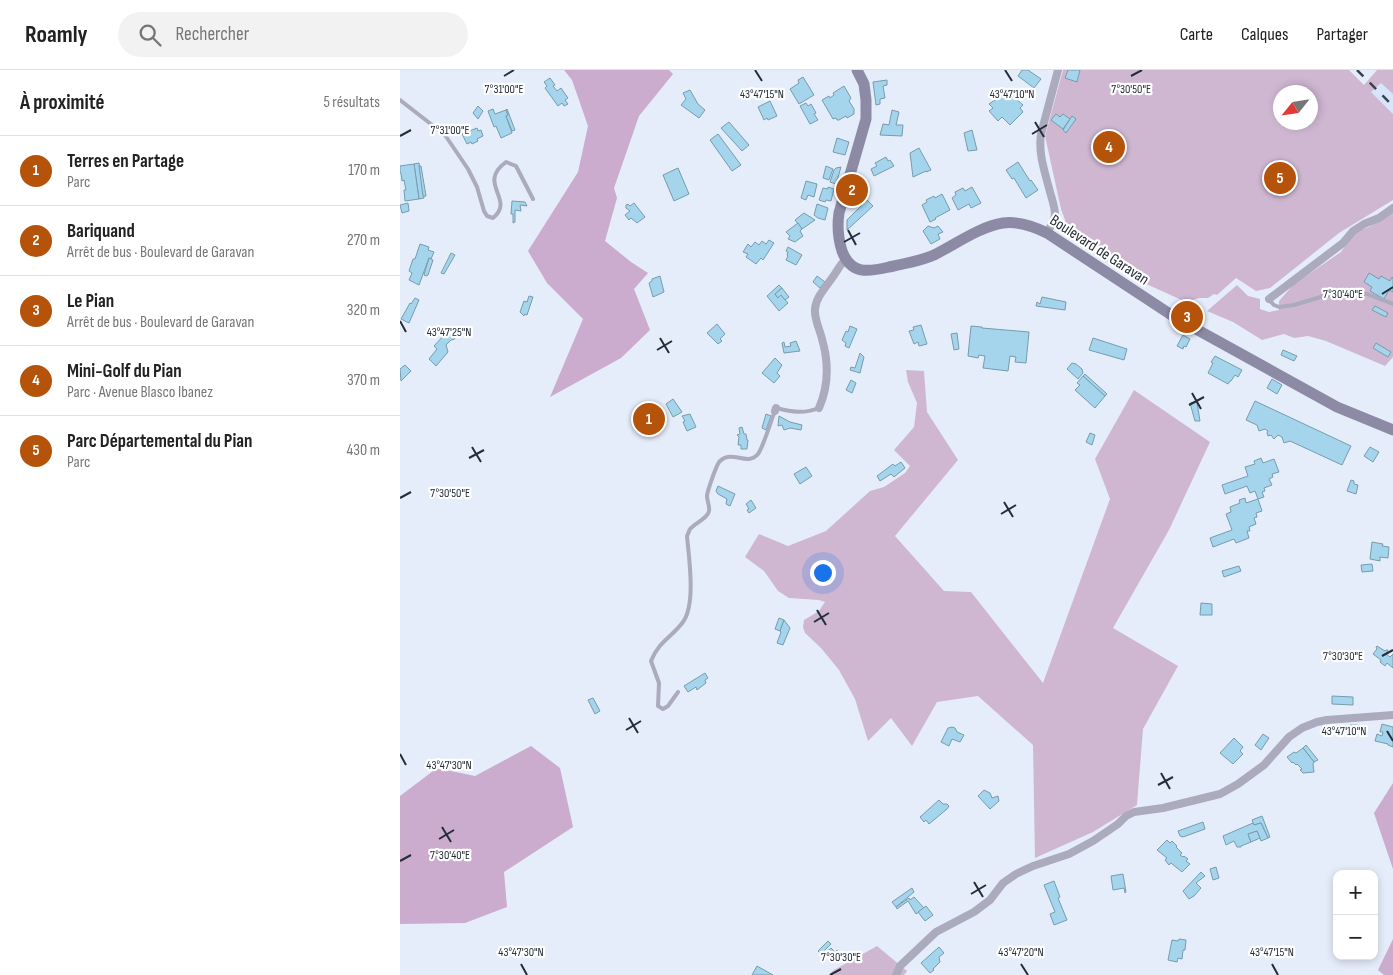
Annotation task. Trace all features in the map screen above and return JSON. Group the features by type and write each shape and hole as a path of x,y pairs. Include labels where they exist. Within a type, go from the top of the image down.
{"street":[{"path":"819,408 824,395 827,376 826,356 816,320 815,309 820,295 846,260 838,234 839,213 866,119 864,84 857,70"},
{"path":"1047,233 1055,215 1040,156 1040,144 1058,70"},
{"path":"1269,298 1343,243 1353,231 1379,218 1393,208"},
{"name":"Boulevard de Garavan","path":"846,260 853,267 863,271 874,271 924,259 988,228 1004,223 1020,223 1033,226 1047,233 1176,318 1337,407 1393,430"},
{"path":"896,975 900,966 936,932 974,912 990,900 1003,883 1016,874 1069,854 1093,841 1118,824 1126,816 1134,812 1163,808 1220,794 1238,784 1264,765 1289,737 1302,728 1317,722 1393,715"}],"lane":[{"path":"400,100 445,135 468,169 487,216 494,218 502,206 495,186 494,176 499,167 506,162 516,166 533,199"},
{"path":"1269,298 1274,306 1279,307 1294,305 1324,296 1361,293 1393,304"},
{"path":"678,692 668,706 663,709 658,706 659,683 651,661 655,651 682,624 688,615 690,600 687,536 691,529 708,514 710,509 707,495 708,486 712,481 716,466 720,460 730,456 745,460 754,458 760,452 776,410 810,412 819,408"}],"shaded area":[{"path":"564,70 669,70 673,74 639,116 614,188 617,198 605,241 648,273 634,289 650,330 621,358 550,397 583,319 547,283 528,251 578,172 588,126 572,80"},
{"path":"1063,70 1349,70 1364,85 1377,70 1393,70 1393,94 1381,83 1371,92 1393,114 1393,200 1339,233 1270,288 1256,291 1236,278 1217,295 1214,294 1208,298 1199,298 1186,302 1133,278 1072,239 1061,209 1045,136"},
{"path":"1381,82 1393,94 1393,114 1371,92"},
{"path":"1393,213 1393,357 1385,366 1326,341 1308,336 1294,338 1284,334 1262,340 1233,322 1207,311 1237,285 1248,296 1260,299 1260,309 1269,312 1279,310 1279,301 1294,284 1341,252 1352,236 1360,230"},
{"path":"906,370 924,371 927,412 958,460 895,536 944,591 971,592 1043,683 1110,499 1095,459 1134,390 1210,442 1169,530 1113,628 1178,666 1143,729 1137,805 1093,832 1035,858 1033,745 978,696 937,702 912,746 891,718 868,741 855,699 839,670 821,648 805,633 803,627 804,620 819,611 825,602 789,598 778,591 764,571 745,557 759,534 788,546 826,531 870,491 884,487 905,473 910,466 894,450 914,427 917,403 908,382"},
{"path":"531,746 560,768 573,827 504,872 507,907 465,923 400,924 400,796 437,768 475,776"},
{"path":"1393,783 1393,869 1374,813"},
{"path":"1393,939 1393,975 1384,975 1378,970"},
{"path":"877,946 907,971 904,975 829,975 834,970"}],"building":[{"path":"1022,70 1028,70 1041,79 1034,88 1018,76"},
{"path":"1068,70 1080,70 1077,82 1065,78"},
{"path":"803,77 814,95 799,104 790,89 799,83 798,80"},
{"path":"550,78 557,91 561,88 568,98 565,100 568,104 564,106 562,103 558,106 545,88 547,86 544,82"},
{"path":"887,80 887,85 883,86 885,98 880,99 880,104 876,105 873,82"},
{"path":"844,86 851,98 849,101 854,109 854,114 839,120 833,119 822,100 829,96 830,98 834,95 833,93"},
{"path":"690,90 698,104 705,110 699,118 681,105 686,99 683,93"},
{"path":"1002,92 1006,98 1010,92 1023,105 1020,108 1023,112 1010,125 1002,117 998,121 989,111 993,108 989,104 998,98"},
{"path":"770,101 777,116 764,120 758,107"},
{"path":"806,103 808,106 811,104 818,120 810,124 800,106"},
{"path":"478,106 483,111 478,119 473,113"},
{"path":"493,109 495,114 506,110 508,115 506,116 512,133 501,138 496,126 494,127 488,111"},
{"path":"507,109 515,130 512,131 506,116 508,115"},
{"path":"892,110 899,112 896,125 903,125 902,136 880,135 883,124 889,125"},
{"path":"1056,114 1060,117 1063,114 1070,119 1063,129 1051,120"},
{"path":"1072,116 1076,119 1066,133 1063,130"},
{"path":"729,122 749,145 742,151 721,128"},
{"path":"477,128 478,131 481,130 483,136 472,144 471,142 467,144 462,134"},
{"path":"972,130 977,150 968,151 964,133"},
{"path":"718,134 741,165 732,171 710,140"},
{"path":"837,138 849,142 845,155 833,152"},
{"path":"919,148 931,170 913,177 910,153"},
{"path":"886,157 894,166 874,176 871,169 877,166 875,163"},
{"path":"1018,162 1038,190 1026,198 1014,178 1012,179 1006,170"},
{"path":"419,163 424,198 419,199 414,164"},
{"path":"414,164 419,199 405,201 404,190 406,190 400,173 400,166"},
{"path":"419,166 421,166 426,196 423,196"},
{"path":"826,166 833,169 829,180 823,178"},
{"path":"841,167 836,184 830,182 834,170"},
{"path":"678,168 689,194 674,201 663,175"},
{"path":"806,181 817,184 814,197 808,195 806,200 801,198"},
{"path":"828,187 834,189 831,201 819,200 823,188 828,189"},
{"path":"972,187 981,203 971,208 969,204 958,210 952,198 956,195 955,192 963,188 965,191"},
{"path":"942,194 950,210 930,222 922,205 927,202 926,200"},
{"path":"867,200 873,206 847,230 847,220"},
{"path":"512,201 525,202 527,206 520,205 521,211 515,210 515,222 513,223 513,214 511,214"},
{"path":"408,203 409,211 402,213 400,205"},
{"path":"634,203 645,217 637,223 631,218 629,220 625,215 630,211 626,208 626,205 630,206"},
{"path":"817,204 828,208 825,220 814,215"},
{"path":"804,213 815,220 802,229 795,220"},
{"path":"798,223 802,229 800,231 803,236 795,242 788,239 790,236 786,232"},
{"path":"928,226 934,228 938,226 943,232 938,234 940,239 931,244 923,231"},
{"path":"769,240 774,243 763,260 761,258 756,264 746,257 748,254 743,252 748,244 751,247 755,242 759,245 762,241 766,244"},
{"path":"420,244 429,247 428,250 434,252 431,259 429,258 419,285 409,280 412,273 409,271"},
{"path":"788,247 802,255 796,265 786,260"},
{"path":"451,253 455,255 444,274 441,273"},
{"path":"429,258 433,260 426,276 424,275"},
{"path":"1369,273 1379,279 1381,276 1390,281 1392,277 1393,292 1389,290 1384,299 1370,291 1372,287 1364,282"},
{"path":"660,276 664,292 653,297 649,283 652,279"},
{"path":"817,276 825,282 820,288 813,282"},
{"path":"779,285 782,288 775,294 778,298 781,295 788,303 779,311 767,296"},
{"path":"782,288 789,297 785,300 781,295 778,298 775,294"},
{"path":"529,296 533,297 527,315 525,314 524,316 520,312 524,301 527,302"},
{"path":"1042,297 1066,302 1065,310 1036,306 1037,302 1040,304"},
{"path":"415,298 419,300 409,323 401,319"},
{"path":"1375,306 1388,313 1386,317 1372,310"},
{"path":"717,324 725,334 720,339 722,341 718,344 707,333"},
{"path":"921,325 927,344 919,346 918,342 914,344 909,331 914,330 913,327"},
{"path":"850,326 857,329 849,348 845,346 846,343 842,340"},
{"path":"971,326 1029,332 1026,363 1015,362 1016,357 1010,356 1008,371 983,368 985,356 979,355 978,358 968,356"},
{"path":"454,331 455,339 446,345 448,352 436,366 429,359 437,349 434,346 446,333"},
{"path":"957,333 959,349 954,350 951,334"},
{"path":"1183,335 1190,339 1183,349 1177,346"},
{"path":"1093,338 1127,349 1124,360 1089,350"},
{"path":"796,341 800,351 784,353 782,343 784,342 785,347 791,346 790,343"},
{"path":"1376,343 1391,352 1388,357 1373,348"},
{"path":"1283,350 1297,356 1294,361 1281,355"},
{"path":"860,353 864,357 860,373 850,370 851,367 855,368"},
{"path":"1215,356 1242,370 1238,377 1235,375 1228,384 1208,373"},
{"path":"775,358 782,365 777,373 780,376 774,383 762,373"},
{"path":"1072,363 1082,369 1083,373 1078,379 1067,369"},
{"path":"405,365 411,371 401,381 400,369"},
{"path":"1085,374 1107,394 1105,396 1083,376"},
{"path":"1083,376 1105,396 1095,408 1075,390 1080,385 1077,383"},
{"path":"1272,379 1282,385 1277,394 1267,388"},
{"path":"851,380 856,383 852,393 846,390"},
{"path":"673,399 682,412 673,417 666,404"},
{"path":"1255,401 1351,446 1342,465 1290,441 1284,443 1282,437 1278,435 1274,439 1271,435 1268,436 1268,431 1265,429 1259,431 1257,425 1246,420"},
{"path":"1197,402 1200,421 1195,421 1190,403"},
{"path":"690,414 696,427 687,431 682,416"},
{"path":"766,414 771,416 766,430 762,428"},
{"path":"779,416 790,422 802,425 801,430 790,428 784,430 782,425 778,426"},
{"path":"742,427 748,440 747,449 741,449 741,445 738,445 739,437 737,435 740,434 739,428"},
{"path":"1090,433 1095,435 1092,445 1086,442"},
{"path":"1370,447 1379,452 1373,462 1364,456"},
{"path":"1261,458 1263,463 1274,459 1279,472 1272,474 1273,477 1269,479 1272,485 1264,488 1265,491 1262,492 1264,497 1258,499 1255,491 1250,493 1247,486 1225,494 1222,485 1248,476 1245,467 1255,464 1254,461"},
{"path":"901,462 905,468 894,477 891,474 880,481 877,476 893,464 895,466"},
{"path":"806,467 812,476 800,484 794,474"},
{"path":"1351,480 1354,481 1354,484 1358,485 1356,494 1347,491"},
{"path":"718,486 735,494 730,506 726,504 727,499 716,491"},
{"path":"1245,498 1246,503 1258,499 1262,511 1256,513 1257,517 1254,518 1256,524 1249,527 1250,531 1247,531 1249,538 1236,543 1234,539 1213,547 1210,538 1232,530 1226,514 1231,512 1230,507 1240,503 1239,500"},
{"path":"751,500 756,508 749,513 746,504"},
{"path":"1372,542 1389,547 1388,558 1380,557 1380,561 1370,559"},
{"path":"1372,564 1373,571 1362,572 1361,565"},
{"path":"1239,566 1241,571 1224,577 1222,571"},
{"path":"1201,603 1212,604 1212,615 1200,615"},
{"path":"779,618 784,620 780,631 775,629"},
{"path":"784,620 790,628 783,645 777,643"},
{"path":"1377,646 1385,651 1388,650 1386,654 1390,657 1393,654 1393,668 1387,663 1385,666 1373,654"},
{"path":"705,673 708,678 705,680 706,683 697,690 696,687 688,692 684,686"},
{"path":"1332,696 1353,697 1353,705 1332,704"},
{"path":"593,698 600,711 595,714 588,700"},
{"path":"1382,724 1393,727 1393,747 1375,741 1377,734 1382,736 1383,732 1380,732"},
{"path":"1350,725 1357,725 1357,735 1349,732"},
{"path":"952,727 964,735 960,742 952,739 949,746 941,742 948,728"},
{"path":"1263,734 1269,738 1261,750 1255,745"},
{"path":"1234,738 1243,747 1240,751 1243,754 1233,764 1220,753"},
{"path":"1306,745 1318,760 1314,762 1303,748"},
{"path":"1303,748 1314,762 1314,772 1303,773 1297,764 1292,763 1287,757"},
{"path":"984,790 990,793 992,798 998,796 999,801 990,809 978,796"},
{"path":"939,800 949,806 947,809 929,824 926,820 924,822 920,817"},
{"path":"1262,816 1270,837 1268,838 1261,823 1254,825 1252,820"},
{"path":"1203,822 1205,829 1183,837 1180,836 1178,831"},
{"path":"1253,823 1254,825 1261,823 1268,838 1261,841 1257,831 1248,834 1251,842 1241,847 1237,847 1234,841 1226,845 1223,836"},
{"path":"1257,831 1260,838 1251,842 1248,834"},
{"path":"1167,840 1170,843 1172,841 1182,853 1180,855 1188,859 1186,861 1190,864 1182,872 1171,863 1169,865 1165,860 1167,858 1157,850"},
{"path":"1216,867 1219,878 1213,880 1210,869"},
{"path":"1201,872 1205,876 1196,883 1201,888 1189,899 1183,891"},
{"path":"1123,874 1125,893 1124,888 1113,890 1111,876"},
{"path":"1054,881 1060,897 1058,898 1067,920 1054,925 1050,914 1055,912 1044,885"},
{"path":"912,888 914,892 896,907 892,902"},
{"path":"914,897 924,908 916,914 908,901 897,909 896,907 909,898 910,900"},
{"path":"926,906 933,915 925,921 918,912"},
{"path":"1179,939 1186,940 1182,959 1178,958 1177,962 1168,960 1172,940 1178,941"},
{"path":"828,941 831,944 821,954 818,951"},
{"path":"939,947 944,953 939,957 940,962 930,973 921,963"},
{"path":"831,948 835,952 837,950 840,953 838,956 840,957 836,961 823,955"},
{"path":"757,966 773,975 752,975"}],"railway":[{"path":"1357,70 1393,106"}],"place":[{"name":"Mini-Golf du Pian","path":"1109,147"},
{"name":"Parc Départemental du Pian","path":"1280,178"},
{"name":"Bariquand","path":"852,190"},
{"name":"Le Pian","path":"1187,317"},
{"name":"Terres en Partage","path":"649,419"}]}
